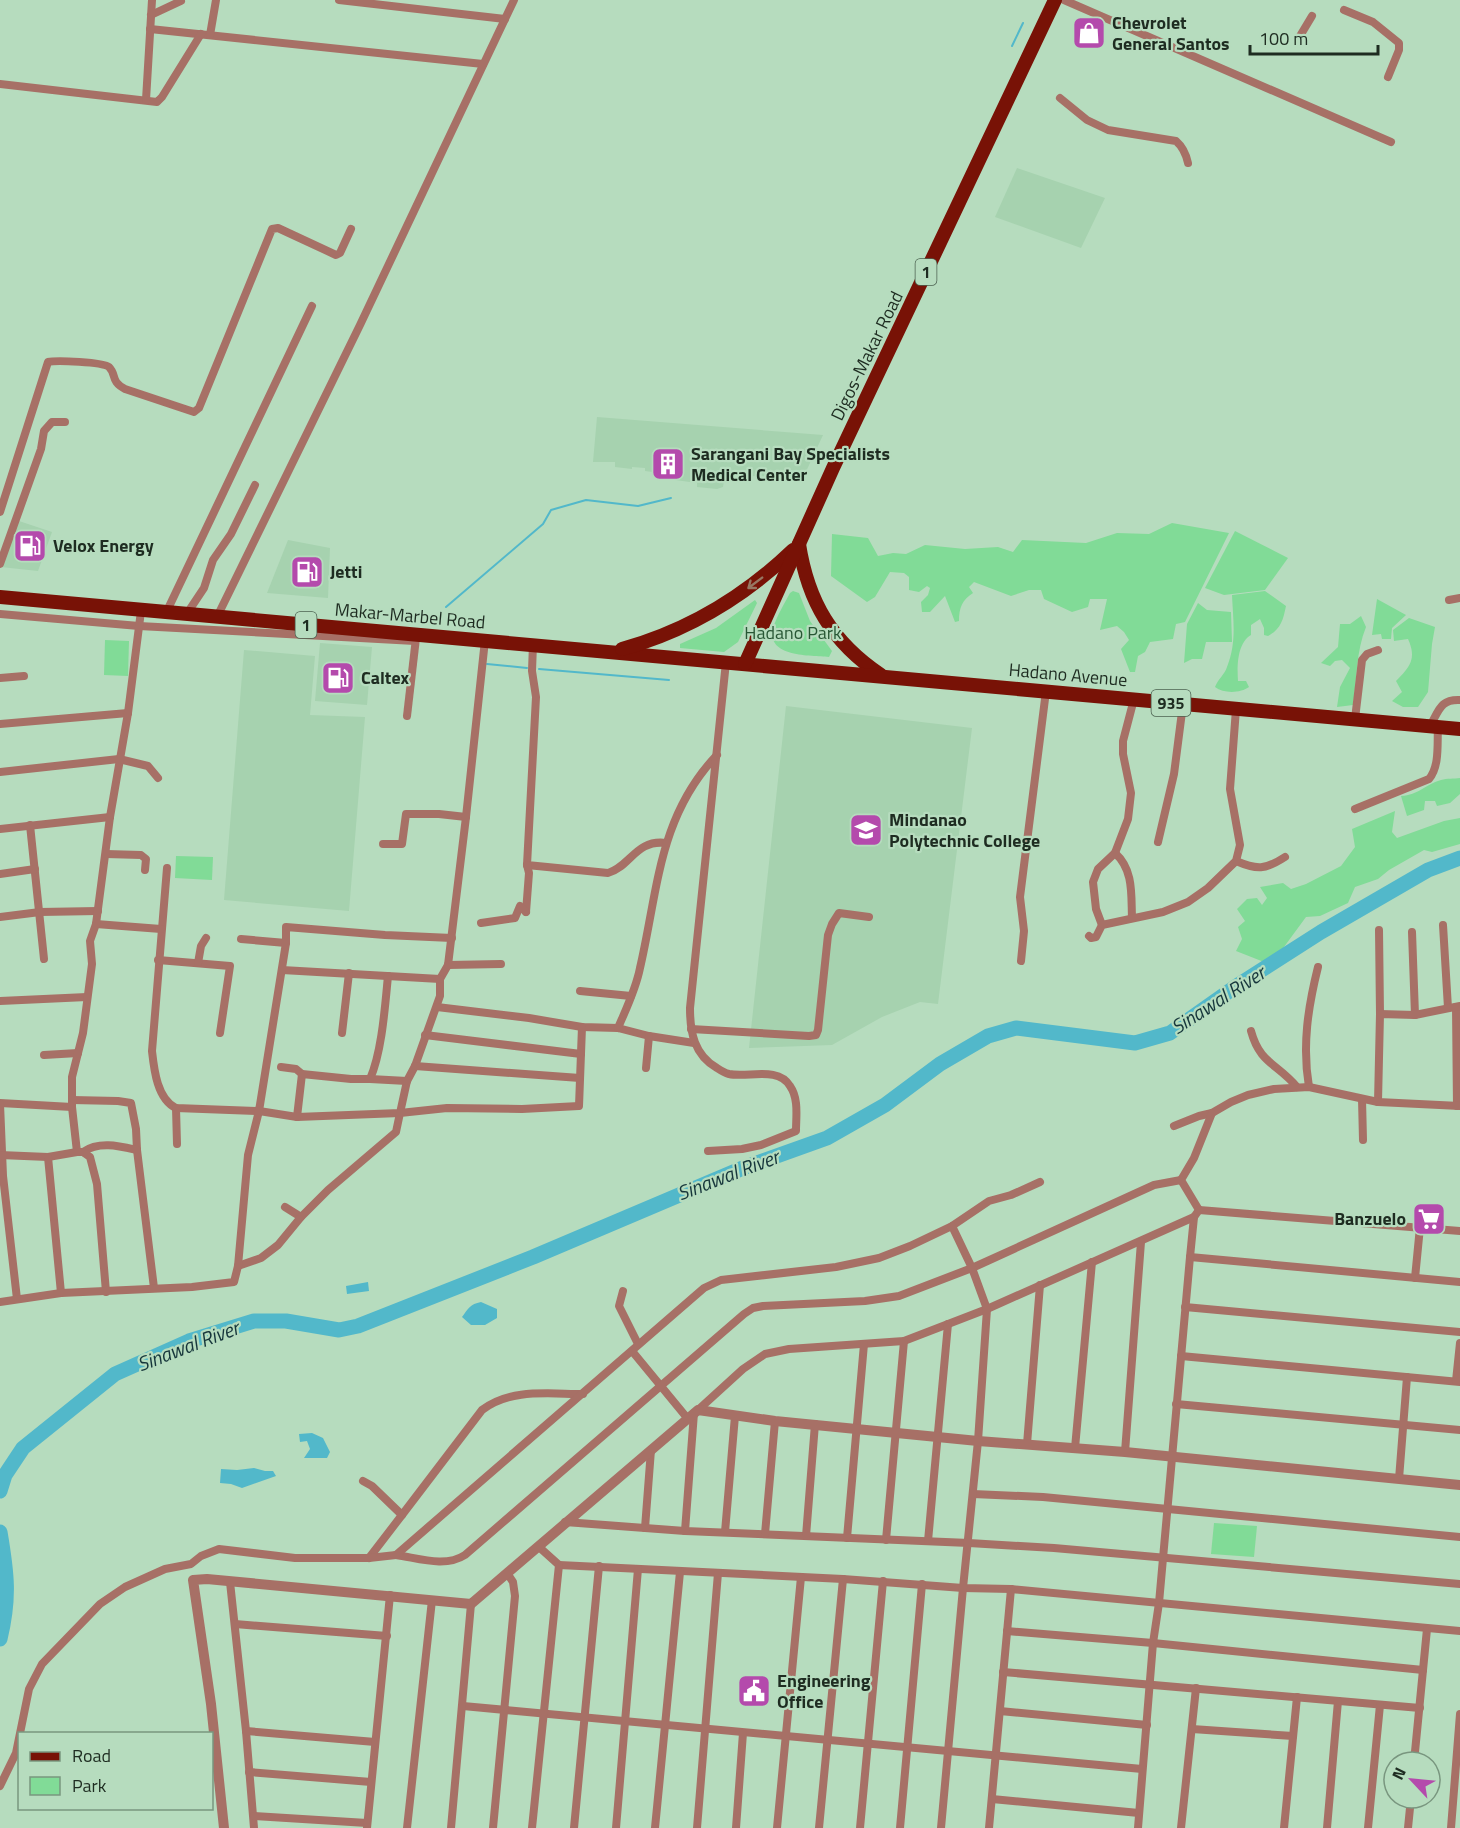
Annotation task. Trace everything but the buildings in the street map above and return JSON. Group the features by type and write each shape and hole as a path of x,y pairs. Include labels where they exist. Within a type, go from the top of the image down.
{"main road":[{"name":"Digos-Makar Road","path":"745,664 799,544 1055,0"},
{"path":"612,651 664,635 713,611 758,581 799,544"},
{"path":"799,544 807,584 825,620 851,651 883,676"},
{"name":"Makar-Marbel Road","path":"0,597 416,638 485,640 745,664"},
{"name":"Hadano Avenue","path":"745,664 1460,729"}],"street":[{"path":"146,100 152,0"},
{"path":"0,84 157,102 206,34 216,0"},
{"path":"339,0 505,19"},
{"path":"217,617 360,325 514,0"},
{"path":"1064,0 1391,142"},
{"path":"151,15 181,1"},
{"path":"1344,10 1373,22 1399,43 1399,50 1388,77"},
{"path":"1300,36 1312,16"},
{"path":"150,29 483,64"},
{"path":"1060,98 1087,120 1108,130 1176,141 1185,153 1188,163"},
{"path":"0,512 48,362 104,364 111,370 116,384 124,389 194,412 199,408 272,229 278,228 336,255 340,253 351,229"},
{"path":"166,613 312,306"},
{"path":"0,564 39,454 44,431 52,422 65,422"},
{"path":"182,614 188,612 204,588 213,560 231,534 255,485"},
{"path":"1449,600 1460,598"},
{"path":"80,1152 72,1104 72,1077 82,1033 92,964 90,942 96,924 141,611"},
{"path":"0,614 139,626 416,638 406,716"},
{"path":"238,1266 250,1263 278,1245 301,1217 350,1169 396,1132 408,1081 437,1007 440,996 440,979 448,965 485,640"},
{"path":"482,923 515,918 520,906 526,912 536,697 532,671 533,644"},
{"path":"1355,719 1362,660 1367,654 1378,650"},
{"path":"708,1151 742,1149 761,1145 796,1131 796,1097 789,1083 778,1076 728,1074 703,1058 694,1043 691,1029 690,1008 726,662"},
{"path":"0,678 24,676"},
{"path":"1021,961 1024,931 1020,897 1046,691"},
{"path":"1089,936 1096,937 1102,925 1096,909 1093,882 1098,869 1115,853 1131,808 1130,786 1123,754 1134,699"},
{"path":"1354,809 1429,779 1436,764 1434,727 1445,702 1460,700"},
{"path":"1158,842 1174,774 1183,704"},
{"path":"1102,925 1163,912 1188,902 1208,888 1236,861 1240,845 1230,789 1236,709"},
{"path":"0,724 128,713"},
{"path":"618,1029 640,968 666,843 693,785 717,755"},
{"path":"0,772 119,759 148,766 158,778"},
{"path":"383,844 402,844 406,814 466,817"},
{"path":"0,829 110,818"},
{"path":"30,825 44,959"},
{"path":"527,865 608,873 618,870 641,848 655,843 666,843"},
{"path":"1115,853 1124,862 1128,872 1132,918"},
{"path":"106,854 141,855 146,859 145,870"},
{"path":"1236,861 1251,867 1262,868 1285,857"},
{"path":"167,868 158,960 153,1051 160,1088 169,1105 176,1108 259,1111 297,1117 400,1113 447,1108 578,1107 581,1102 582,1027"},
{"path":"0,874 35,869"},
{"path":"0,917 40,912 98,911"},
{"path":"691,1029 816,1035 827,940 832,924 839,913 869,917"},
{"path":"96,924 161,929"},
{"path":"1174,1126 1212,1113 1248,1095 1297,1087 1309,1087 1378,1102 1459,1106 1455,1007 1443,925"},
{"path":"0,1302 61,1293 192,1287 234,1282 238,1266 248,1155 259,1111 286,943 286,927 452,938"},
{"path":"1378,1102 1379,930"},
{"path":"1412,932 1415,1014"},
{"path":"198,963 201,946 206,938"},
{"path":"241,939 286,943"},
{"path":"158,960 230,966 220,1033"},
{"path":"448,965 501,964"},
{"path":"1309,1087 1305,1053 1309,1005 1318,967"},
{"path":"282,970 440,979"},
{"path":"342,1033 349,973"},
{"path":"370,1079 376,1066 388,976"},
{"path":"580,992 631,996"},
{"path":"0,1001 87,997"},
{"path":"437,1007 530,1018 582,1027 618,1029 694,1043"},
{"path":"1380,1014 1415,1014 1455,1007"},
{"path":"1251,1031 1262,1057 1297,1087"},
{"path":"425,1035 581,1054"},
{"path":"646,1068 649,1036"},
{"path":"44,1055 78,1053"},
{"path":"415,1066 580,1078"},
{"path":"281,1067 296,1069 302,1074 351,1080 408,1081"},
{"path":"297,1117 302,1074"},
{"path":"1362,1099 1363,1140"},
{"path":"17,1299 1,1155 0,1104 72,1104 118,1101 131,1103 154,1288"},
{"path":"176,1108 177,1144"},
{"path":"20,1732 29,1689 42,1664 81,1622 111,1595 125,1587 165,1569 191,1564 201,1556 219,1549 295,1558 369,1558 396,1555 447,1561 460,1558 753,1308 885,1300 909,1293 972,1268 1154,1185 1181,1180 1194,1158 1212,1113"},
{"path":"1,1155 48,1157 113,1145 137,1150"},
{"path":"80,1152 90,1157 97,1184 106,1292"},
{"path":"48,1157 61,1293"},
{"path":"1138,1828 1180,1356 1197,1213 1181,1180"},
{"path":"396,1555 704,1288 721,1281 836,1267 895,1253 952,1226 984,1203 1040,1182"},
{"path":"285,1207 301,1217"},
{"path":"451,1828 471,1604 694,1414 743,1369 765,1354 789,1348 904,1341 987,1309 1141,1242 1197,1213 1460,1231"},
{"path":"941,1828 969,1543 987,1309 972,1268 952,1226"},
{"path":"1415,1278 1420,1227"},
{"path":"1125,1452 1141,1242"},
{"path":"1190,1257 1460,1282"},
{"path":"1076,1448 1092,1262"},
{"path":"1027,1444 1040,1285"},
{"path":"623,1291 619,1306 635,1347 661,1387 694,1414 735,1416 978,1441 1125,1452 1460,1485"},
{"path":"1185,1308 1460,1332"},
{"path":"928,1541 948,1324"},
{"path":"886,1539 904,1341"},
{"path":"1180,1356 1458,1381 1460,1343"},
{"path":"847,1538 864,1344"},
{"path":"1399,1479 1407,1377"},
{"path":"369,1558 482,1410 494,1400 526,1394 583,1394"},
{"path":"1176,1404 1460,1430"},
{"path":"685,1531 694,1414"},
{"path":"725,1532 735,1416"},
{"path":"765,1534 775,1421"},
{"path":"806,1536 815,1424"},
{"path":"645,1528 651,1450"},
{"path":"363,1481 372,1486 402,1515"},
{"path":"973,1494 1043,1497 1460,1537"},
{"path":"565,1522 685,1531 969,1543 1460,1584"},
{"path":"539,1547 559,1565 1011,1589 1460,1631"},
{"path":"191,1564 211,1704 224,1828"},
{"path":"532,1828 559,1565"},
{"path":"574,1828 599,1566"},
{"path":"616,1828 638,1569"},
{"path":"655,1828 681,1572"},
{"path":"493,1828 516,1596 513,1582 507,1573"},
{"path":"697,1828 718,1573"},
{"path":"777,1828 801,1577"},
{"path":"193,1580 207,1579 471,1604"},
{"path":"819,1828 843,1579"},
{"path":"860,1828 883,1581"},
{"path":"230,1582 254,1828"},
{"path":"900,1828 922,1584"},
{"path":"989,1828 1011,1589"},
{"path":"254,1816 367,1825 390,1595"},
{"path":"407,1828 432,1600"},
{"path":"235,1624 387,1636"},
{"path":"1415,1750 1427,1629"},
{"path":"1007,1631 1423,1670"},
{"path":"1003,1671 1420,1708"},
{"path":"1181,1828 1196,1688"},
{"path":"1284,1828 1297,1697"},
{"path":"1327,1828 1338,1701"},
{"path":"1368,1828 1380,1705"},
{"path":"463,1706 1142,1769"},
{"path":"1000,1711 1147,1725"},
{"path":"1450,1828 1460,1714"},
{"path":"1192,1729 1293,1736"},
{"path":"246,1731 375,1742"},
{"path":"736,1828 743,1733"},
{"path":"0,1786 16,1753 18,1743"},
{"path":"249,1772 371,1782"},
{"path":"992,1799 1139,1813"},
{"path":"1408,1828 1410,1810"}],"shaded area":[{"path":"1017,168 1105,198 1081,248 995,217"},
{"path":"597,417 823,435 803,478 725,475 723,487 717,489 697,487 697,483 668,479 668,474 645,471 645,468 615,467 615,462 593,462"},
{"path":"16,520 52,532 38,571 1,567"},
{"path":"288,540 330,548 328,598 267,593"},
{"path":"320,643 372,647 367,705 315,701"},
{"path":"244,650 315,656 310,715 365,717 349,911 224,900"},
{"name":"Mindanao Polytechnic College","path":"786,706 972,728 938,1004 920,1002 882,1017 832,1045 749,1048"}],"green space":[{"path":"1172,523 1229,533 1185,622 1176,624 1173,639 1150,642 1145,652 1138,656 1135,672 1130,672 1121,649 1129,640 1124,632 1117,626 1100,630 1107,599 1090,599 1088,607 1072,612 1044,599 1041,590 1029,590 1011,596 974,582 969,587 973,593 964,602 959,621 955,622 945,596 930,612 922,612 921,602 928,595 930,588 927,586 919,592 909,590 909,577 904,573 890,572 875,597 867,602 831,576 832,534 868,538 878,556 893,553 906,554 925,545 965,549 998,547 1013,552 1022,540 1086,543 1117,533 1149,534"},
{"path":"1235,531 1288,558 1265,590 1224,595 1205,588"},
{"name":"Hadano Park","path":"793,591 799,593 810,621 832,651 829,657 792,653 776,645 773,628 785,601"},
{"path":"1265,591 1286,606 1281,624 1268,636 1264,635 1260,619 1251,625 1251,635 1240,649 1238,669 1238,681 1246,681 1249,687 1242,691 1223,691 1215,687 1226,670 1232,649 1234,631 1232,595"},
{"path":"1377,599 1406,615 1392,628 1391,639 1382,639 1381,634 1372,635"},
{"name":"Hadano Park","path":"755,600 757,603 738,642 724,652 680,648 680,644 716,628"},
{"path":"1198,603 1207,610 1231,612 1232,642 1206,642 1202,659 1192,659 1184,663 1187,624"},
{"path":"1361,616 1366,627 1359,655 1353,705 1337,707 1340,687 1350,668 1342,660 1335,661 1330,666 1321,663 1338,647 1340,624 1350,624"},
{"path":"1409,618 1435,627 1428,692 1418,707 1403,707 1392,701 1402,692 1396,681 1408,667 1412,657 1408,639 1394,641 1393,630"},
{"path":"105,640 129,641 128,676 104,675"},
{"path":"1460,778 1460,794 1450,803 1437,806 1435,801 1425,801 1424,810 1407,816 1401,796 1412,794 1441,780"},
{"path":"1395,811 1392,832 1397,838 1444,821 1460,818 1460,844 1432,852 1424,850 1378,879 1355,887 1348,903 1320,916 1306,917 1281,951 1264,962 1236,951 1242,939 1238,927 1245,921 1237,909 1247,899 1257,898 1262,905 1267,898 1260,887 1283,883 1291,889 1341,866 1355,847 1352,829"},
{"path":"176,856 213,857 212,880 175,878"},
{"path":"1214,1523 1257,1526 1254,1557 1211,1554"}],"water":[{"path":"368,1282 369,1291 347,1294 346,1286"},
{"path":"481,1302 497,1309 497,1318 485,1325 471,1325 462,1317 468,1309"},
{"path":"312,1433 323,1438 330,1452 327,1458 304,1458 310,1449 307,1441 300,1442 299,1434"},
{"path":"254,1468 273,1471 276,1476 242,1488 220,1483 221,1469"}],"waterway":[{"path":"1012,46 1023,23"},
{"path":"446,607 543,524 551,510 586,500 638,506 671,498"},
{"path":"487,664 527,668"},
{"path":"539,669 669,680"},
{"name":"Sinawal River","path":"0,1491 5,1475 23,1448 115,1374 189,1341 254,1321 286,1321 339,1330 358,1326 533,1257 743,1168 827,1138 885,1105 940,1064 988,1036 1016,1028 1135,1043 1170,1033 1235,987 1321,932 1428,870 1460,858"},
{"name":"Sinawal River","path":"0,1532 6,1586 5,1611 0,1639"}],"place":[{"name":"Chevrolet General Santos","path":"1089,33"},
{"name":"Sarangani Bay Specialists Medical Center","path":"668,464"},
{"name":"Velox Energy","path":"30,546"},
{"name":"Jetti","path":"307,572"},
{"name":"Caltex","path":"338,678"},
{"name":"Mindanao Polytechnic College","path":"866,830"},
{"name":"Banzuelo","path":"1429,1219"},
{"name":"Engineering Office","path":"754,1691"}]}
